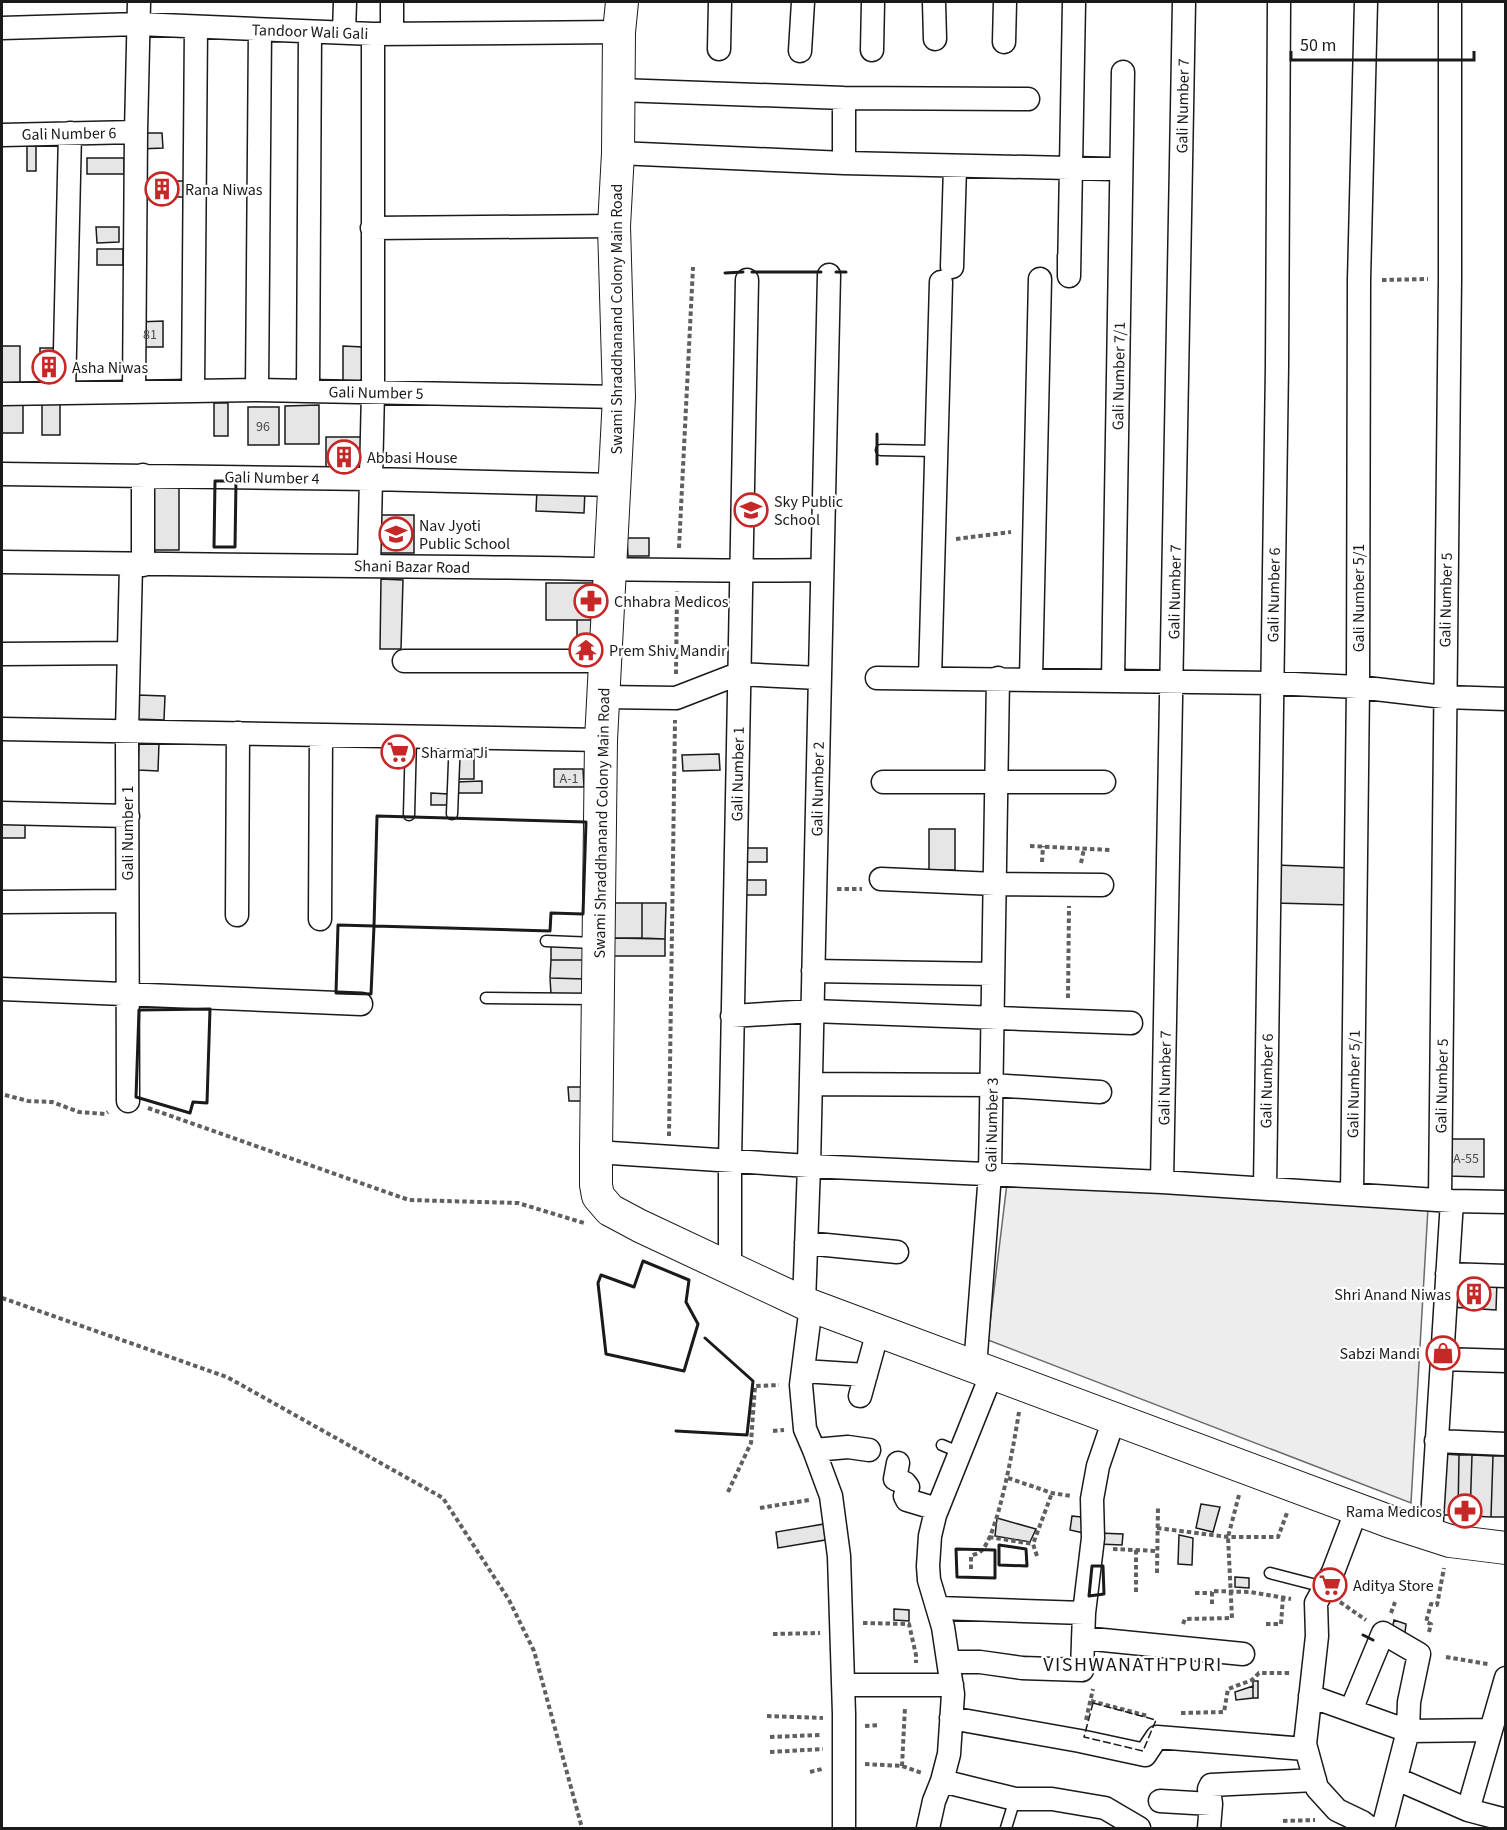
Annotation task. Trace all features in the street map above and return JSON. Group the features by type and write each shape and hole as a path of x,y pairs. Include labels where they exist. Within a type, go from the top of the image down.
{"street":[{"path":"134,392 139,2"},
{"path":"344,32 345,2"},
{"path":"369,566 373,391 372,228 382,33 392,2"},
{"name":"Swami Shraddhanand Colony Main Road","path":"603,1203 598,1196 596,1185 601,740 619,397 614,226 622,2"},
{"path":"719,49 720,2"},
{"path":"800,51 803,2"},
{"path":"872,50 873,2"},
{"path":"934,2 935,39"},
{"path":"1004,42 1005,2"},
{"path":"1070,256 1069,276 1069,264 1070,252 1074,2"},
{"name":"Gali Number 7","path":"1162,1182 1184,2"},
{"name":"Gali Number 6","path":"1265,1188 1277,366 1279,2"},
{"name":"Gali Number 5/1","path":"1352,1194 1358,687 1359,280 1366,2"},
{"name":"Gali Number 5","path":"1440,1538 1436,1441 1447,1274 1444,698 1450,279 1450,2"},
{"name":"Tandoor Wali Gali","path":"2,28 138,24 310,32 620,32"},
{"path":"193,390 195,27"},
{"path":"257,390 260,30"},
{"path":"308,391 310,32"},
{"name":"Gali Number 7/1","path":"1113,680 1123,72"},
{"path":"619,90 844,98 1028,99"},
{"path":"844,98 844,163"},
{"name":"Gali Number 6","path":"2,135 136,132"},
{"path":"64,393 70,134"},
{"path":"618,153 955,167 1112,170"},
{"path":"930,678 936,452 955,167"},
{"path":"372,228 614,226"},
{"name":"Gali Number 2","path":"829,275 806,1243 807,1304 802,1378 805,1429 831,1496 839,1556 843,1685 843,1828"},
{"name":"Gali Number 1","path":"730,1268 732,1016 747,279"},
{"path":"1030,679 1040,279"},
{"name":"Gali Number 5","path":"2,394 257,390 619,397"},
{"name":"Gali Number 4","path":"2,474 371,478 614,485"},
{"name":"Gali Number 1","path":"128,1101 127,731 129,652 143,475"},
{"name":"Shani Bazar Road","path":"2,562 822,570"},
{"path":"2,654 129,652"},
{"path":"404,662 606,662"},
{"path":"604,697 676,698 738,674 819,678"},
{"path":"877,678 1272,683 1358,687 1444,698 1506,699"},
{"name":"Gali Number 3","path":"928,1828 949,1754 953,1694 939,1608 929,1580 930,1536 952,1449 983,1370 992,1085 998,678"},
{"path":"2,729 601,740"},
{"path":"237,915 238,734"},
{"path":"320,919 321,735"},
{"path":"883,782 1104,782"},
{"path":"2,813 128,816"},
{"path":"881,879 995,884 1102,885"},
{"path":"2,902 127,901"},
{"path":"813,971 993,974"},
{"path":"2,989 361,1004"},
{"path":"732,1016 812,1011 1131,1023"},
{"path":"811,1084 992,1085 1100,1092"},
{"path":"596,1152 809,1166 1162,1182 1506,1202"},
{"path":"603,1203 610,1210 640,1226 807,1304 1440,1538 1506,1548"},
{"path":"806,1243 897,1252"},
{"path":"1447,1274 1506,1276"},
{"path":"802,1378 863,1385 878,1331"},
{"path":"1442,1359 1506,1361"},
{"path":"949,1662 980,1662 1022,1668 1082,1670 1084,1613 1093,1538 1092,1499 1098,1466 1114,1419"},
{"path":"1436,1441 1506,1444"},
{"path":"814,1450 848,1447 869,1450"},
{"path":"898,1463 895,1479 905,1483 908,1487 905,1496 907,1500 937,1509"},
{"path":"1357,1509 1333,1572 1320,1594 1305,1749 1317,1788 1337,1810 1370,1828"},
{"path":"939,1608 1084,1613"},
{"path":"1352,1710 1383,1633 1419,1654 1409,1702 1408,1731 1383,1828"},
{"path":"1083,1638 1243,1654"},
{"path":"1468,1810 1490,1730 1501,1670"},
{"path":"843,1685 952,1685"},
{"path":"1311,1686 1352,1710 1408,1731 1490,1730"},
{"path":"951,1718 1145,1755 1162,1729 1305,1749"},
{"path":"1397,1779 1468,1810 1506,1820"},
{"path":"1209,1828 1211,1804 1209,1789 1211,1785 1315,1780"},
{"path":"942,1781 1015,1799 1052,1799 1105,1808 1139,1828"},
{"path":"1160,1801 1211,1804"}],"lane":[{"path":"881,450 936,452"},
{"path":"409,815 411,737"},
{"path":"452,814 455,738"},
{"path":"546,941 598,943"},
{"path":"486,998 598,999"},
{"path":"1270,1573 1320,1594"},
{"path":"1006,1828 1015,1799"}],"path":[{"path":"669,1157 678,570 693,267"},
{"path":"1359,280 1450,279"},
{"path":"935,542 1034,529"},
{"path":"1030,846 1110,850"},
{"path":"815,879 828,890 868,888 881,879"},
{"path":"1068,1021 1070,884"},
{"path":"5,1095 28,1101 52,1102 79,1112 105,1114 128,1101 409,1200 518,1203 584,1223 603,1203"},
{"path":"2,1298 227,1377 443,1498 509,1600 534,1651 582,1828"},
{"path":"728,1492 751,1443 755,1386 802,1378"},
{"path":"971,1569 971,1556 981,1552 989,1537 1008,1478 1024,1385"},
{"path":"1173,1623 1184,1624 1185,1619 1232,1618 1228,1537 1246,1468"},
{"path":"1008,1478 1052,1493 1092,1499"},
{"path":"1157,1528 1228,1537 1278,1537 1297,1487"},
{"path":"1037,1556 1033,1544 1052,1493"},
{"path":"760,1508 831,1496"},
{"path":"1157,1573 1158,1506"},
{"path":"989,1537 1033,1544"},
{"path":"1419,1654 1424,1653 1431,1624 1426,1622 1431,1605 1437,1605 1440,1538"},
{"path":"1091,1547 1157,1551"},
{"path":"1136,1550 1136,1595"},
{"path":"1195,1593 1232,1591 1283,1597 1320,1594 1345,1604 1383,1633"},
{"path":"1212,1593 1212,1605"},
{"path":"1266,1624 1281,1624 1283,1597"},
{"path":"774,1634 842,1627 909,1624 916,1655"},
{"path":"1446,1658 1487,1665 1501,1670"},
{"path":"1091,1701 1162,1729 1171,1714 1224,1712 1228,1689 1252,1680 1259,1673 1296,1673 1311,1686"},
{"path":"902,1766 906,1685"},
{"path":"767,1716 811,1717"},
{"path":"770,1737 801,1736"},
{"path":"770,1752 801,1750"},
{"path":"844,1764 902,1766 942,1781"}],"shaded area":[{"path":"1007,1183 1428,1208 1411,1503 988,1340"}],"building":[{"path":"140,133 162,133 163,148 140,149"},
{"path":"27,142 36,142 36,171 27,171"},
{"path":"87,158 124,158 124,174 87,174"},
{"name":"Rana Niwas","path":"140,181 185,181 186,197 140,197"},
{"path":"96,227 119,227 119,242 97,243"},
{"path":"97,249 123,249 123,265 97,265"},
{"path":"163,321 163,347 138,347 138,322"},
{"path":"2,346 20,346 20,383 2,384"},
{"path":"343,346 363,347 363,385 343,385"},
{"name":"Asha Niwas","path":"40,348 58,348 58,386 40,386"},
{"path":"42,397 60,397 60,435 42,435"},
{"path":"2,399 23,399 23,433 2,433"},
{"path":"214,403 228,403 228,436 214,436"},
{"name":"Abbasi House","path":"319,405 319,444 285,444 285,406"},
{"path":"248,407 279,407 279,445 248,445"},
{"name":"Abbasi House","path":"326,437 363,437 363,476 326,476"},
{"path":"147,481 179,481 179,550 147,550"},
{"path":"537,489 585,490 584,513 536,511"},
{"name":"Nav Jyoti Public School","path":"377,515 414,515 414,553 377,553"},
{"path":"627,538 649,538 649,556 628,556"},
{"path":"381,579 403,580 401,649 380,649"},
{"path":"546,583 595,583 595,620 546,620"},
{"path":"577,620 595,620 594,644 577,644"},
{"path":"137,695 165,696 164,720 137,719"},
{"path":"139,742 159,743 158,771 138,770"},
{"path":"474,748 474,779 459,779 459,749"},
{"path":"719,754 720,770 683,771 682,755"},
{"path":"554,769 583,769 584,787 554,787"},
{"path":"482,781 482,793 456,793 456,782"},
{"path":"431,793 448,794 448,805 431,805"},
{"path":"2,819 25,819 25,838 2,838"},
{"path":"929,829 955,829 955,870 929,870"},
{"path":"739,848 767,848 767,862 739,862"},
{"path":"1276,865 1353,868 1352,905 1274,903"},
{"path":"737,880 766,880 766,895 737,895"},
{"path":"614,903 642,903 642,938 614,938"},
{"path":"642,903 666,903 665,939 642,938"},
{"path":"614,938 665,939 665,956 614,956"},
{"path":"551,945 585,946 585,960 551,960"},
{"path":"551,960 585,960 584,979 550,978"},
{"path":"550,978 584,979 585,994 551,994"},
{"path":"568,1087 583,1087 584,1101 569,1101"},
{"path":"1448,1139 1484,1139 1484,1177 1447,1176"},
{"name":"Shri Anand Niwas","path":"1452,1279 1497,1281 1496,1310 1450,1307"},
{"path":"1444,1454 1459,1455 1458,1515 1443,1515"},
{"path":"1459,1455 1472,1455 1470,1516 1458,1515"},
{"path":"1472,1455 1493,1456 1491,1517 1470,1516"},
{"path":"1493,1456 1506,1456 1506,1517 1491,1517"},
{"path":"1201,1504 1220,1507 1213,1532 1196,1528"},
{"path":"1072,1516 1090,1518 1088,1534 1070,1530"},
{"path":"997,1518 1036,1529 1030,1542 995,1536"},
{"path":"824,1524 825,1540 778,1548 776,1532"},
{"path":"1098,1533 1123,1534 1122,1545 1098,1544"},
{"path":"1179,1535 1193,1538 1192,1565 1178,1564"},
{"path":"1235,1577 1249,1578 1249,1588 1235,1587"},
{"path":"894,1609 909,1610 909,1621 894,1620"},
{"path":"1394,1620 1406,1624 1404,1642 1391,1634"},
{"path":"1253,1681 1258,1681 1258,1698 1253,1698"},
{"path":"1253,1686 1253,1698 1236,1700 1235,1692"}],"fence":[{"path":"1093,1703 1156,1720 1143,1751 1084,1737 1093,1703"}],"wall":[{"path":"725,273 743,272"},
{"path":"752,272 821,272"},
{"path":"836,272 846,272"},
{"path":"877,434 877,464"},
{"path":"215,481 236,481 235,547 214,547 215,481"},
{"path":"377,816 586,822 583,914 551,913 550,931 374,926 377,816"},
{"path":"338,925 374,926 371,994 336,993 338,925"},
{"path":"210,1009 207,1103 193,1102 190,1113 136,1097 139,1010 210,1009"},
{"path":"643,1261 689,1280 686,1302 698,1324 684,1371 606,1354 598,1283 601,1275 634,1287 643,1261"},
{"path":"676,1431 747,1435 753,1381 705,1338"},
{"path":"999,1545 1026,1549 1027,1566 999,1565 999,1545"},
{"path":"956,1549 995,1550 995,1578 957,1577 956,1549"},
{"path":"1092,1566 1103,1566 1104,1594 1089,1596 1092,1566"},
{"path":"1363,1635 1373,1640"}],"place":[{"name":"Rana Niwas","path":"162,189"},
{"name":"Asha Niwas","path":"49,367"},
{"name":"Abbasi House","path":"344,457"},
{"name":"Sky Public School","path":"751,510"},
{"name":"Nav Jyoti Public School","path":"396,534"},
{"name":"Chhabra Medicos","path":"591,601"},
{"name":"Prem Shiv Mandir","path":"586,650"},
{"name":"Sharma Ji","path":"398,752"},
{"name":"Shri Anand Niwas","path":"1474,1294"},
{"name":"Sabzi Mandi","path":"1443,1353"},
{"name":"Rama Medicos","path":"1465,1511"},
{"name":"Aditya Store","path":"1330,1585"}],"district":[{"name":"VISHWANATH PURI","path":"1133,1664"}]}
